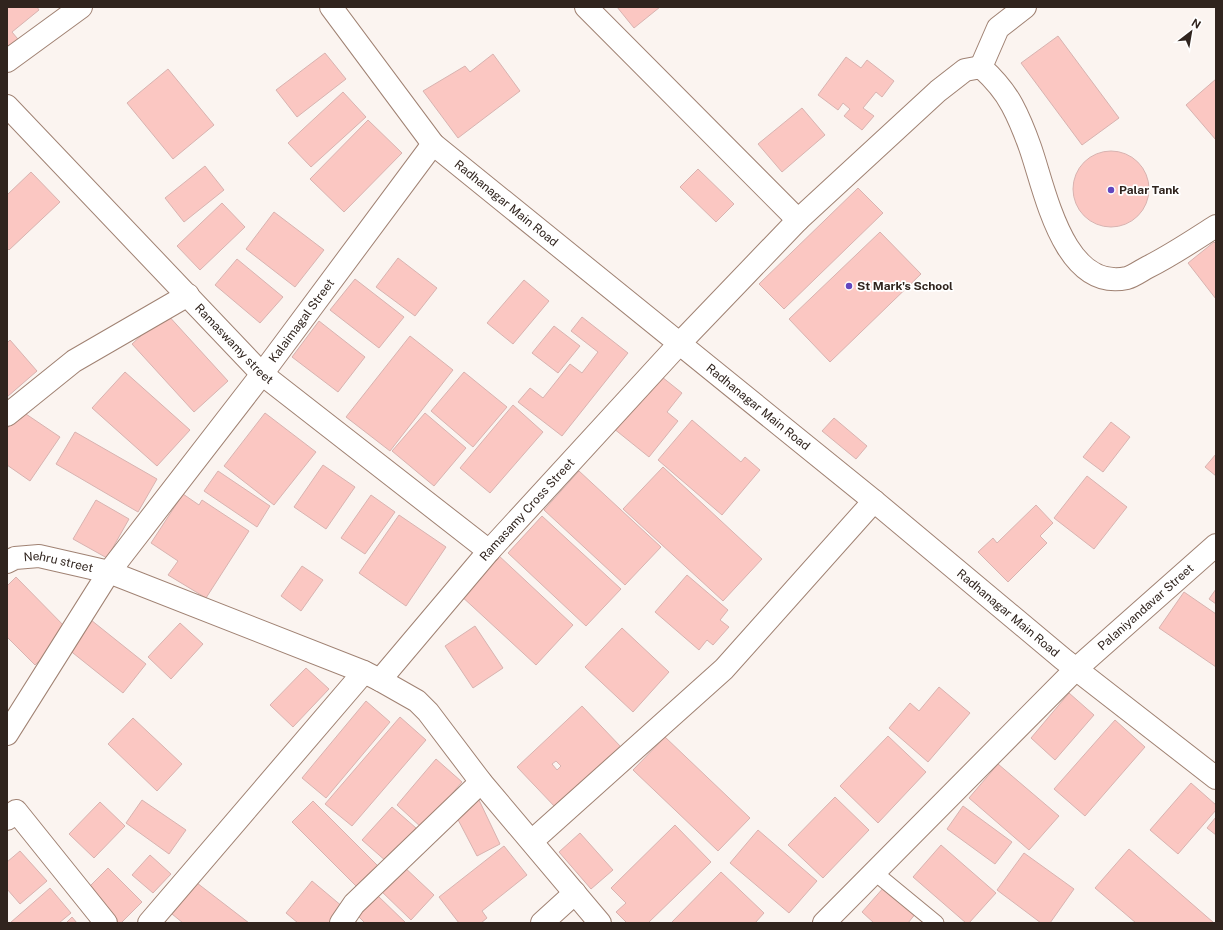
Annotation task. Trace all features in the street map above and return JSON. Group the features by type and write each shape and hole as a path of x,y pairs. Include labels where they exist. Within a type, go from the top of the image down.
{"street":[{"path":"7,61 81,7"},
{"name":"Radhanagar Main Road","path":"331,7 433,144 874,501 1076,669 1216,778"},
{"path":"586,7 798,220"},
{"path":"1025,7 998,28 981,67 993,77 1012,104 1030,145 1052,216 1063,241 1081,265 1092,273 1110,280 1128,277 1171,255 1216,226"},
{"name":"Ramasamy Cross Street","path":"149,923 372,676 679,344 798,220 938,91 965,70 981,67"},
{"name":"Ramaswamy street","path":"7,106 262,374 489,551"},
{"name":"Kalaimagal Street","path":"7,734 109,572 262,374 433,144"},
{"path":"7,415 74,361 188,295"},
{"path":"532,842 724,669 874,501"},
{"name":"Palaniyandavar Street","path":"824,923 1076,669 1216,545"},
{"name":"Nehru street","path":"7,562 15,558 39,556 109,572 372,676 417,701 428,712 481,782 600,923"},
{"path":"341,923 354,904 481,782"},
{"path":"10,808 106,923"},
{"path":"542,923 575,893"}],"lane":[{"path":"874,872 936,923"}],"building":[{"path":"7,7 37,7 39,10 12,32 22,44 7,57"},
{"path":"617,7 660,7 634,28"},
{"path":"1058,36 1119,118 1082,145 1021,63"},
{"path":"325,53 346,79 297,117 276,90"},
{"path":"493,54 520,91 458,138 423,91 465,66 470,72"},
{"path":"846,57 861,68 867,60 894,81 882,97 876,92 863,108 874,116 862,130 844,116 850,109 843,103 838,110 818,95"},
{"path":"168,69 214,125 173,159 127,103"},
{"path":"1216,79 1216,140 1186,105"},
{"path":"343,92 366,117 311,167 288,143"},
{"path":"802,108 825,135 782,172 758,144"},
{"path":"368,120 402,153 344,212 310,179"},
{"name":"Palar Tank","path":"1111,151 1126,154 1138,162 1146,174 1149,189 1146,204 1138,216 1126,224 1111,227 1096,224 1084,216 1076,204 1073,189 1076,174 1084,162 1096,154"},
{"path":"205,166 224,190 184,222 165,198"},
{"path":"698,169 734,204 716,222 680,187"},
{"path":"31,172 60,202 9,250 7,248 7,195"},
{"path":"858,188 883,213 784,309 759,284"},
{"path":"222,203 245,227 200,270 177,246"},
{"path":"274,212 324,250 295,287 246,249"},
{"path":"880,232 921,274 830,362 789,319"},
{"path":"1214,242 1216,244 1216,299 1188,263"},
{"path":"398,258 437,288 415,316 376,287"},
{"path":"237,259 283,297 260,323 215,285"},
{"path":"355,279 404,317 379,348 330,310"},
{"path":"524,280 549,301 513,344 487,323"},
{"path":"166,313 228,381 194,412 132,344"},
{"path":"582,317 628,353 562,436 518,402 530,388 543,398 570,364 582,373 598,352 571,331"},
{"path":"319,321 365,357 338,392 292,357"},
{"path":"554,326 580,346 558,373 532,353"},
{"path":"410,336 453,370 390,451 346,417"},
{"path":"10,340 37,371 7,397 7,343"},
{"path":"125,372 190,430 157,466 92,408"},
{"path":"464,372 507,407 473,447 431,411"},
{"path":"657,373 682,393 667,412 678,421 649,457 613,428"},
{"path":"513,405 543,432 490,493 460,468"},
{"path":"20,410 60,437 30,481 7,465 7,429"},
{"path":"265,413 316,452 274,505 224,466"},
{"path":"425,413 466,448 434,486 392,451"},
{"path":"834,418 867,446 856,459 822,431"},
{"path":"692,420 741,462 745,457 760,470 722,515 658,460"},
{"path":"1111,422 1130,437 1103,472 1083,457"},
{"path":"75,432 157,479 138,512 56,464"},
{"path":"1216,454 1216,476 1205,467"},
{"path":"323,465 355,487 326,529 294,507"},
{"path":"663,467 762,559 723,601 623,509"},
{"path":"218,471 270,506 257,527 204,491"},
{"path":"579,471 661,547 625,585 544,510"},
{"path":"1087,476 1127,507 1094,549 1054,518"},
{"path":"183,494 199,505 202,500 249,531 206,598 168,575 178,561 151,543"},
{"path":"371,495 395,512 365,554 341,538"},
{"path":"96,500 129,519 107,558 73,539"},
{"path":"1036,505 1053,523 1040,536 1047,543 1008,582 978,552 993,538 997,543"},
{"path":"399,515 446,547 406,606 359,573"},
{"path":"542,516 621,589 586,626 508,553"},
{"path":"497,554 573,625 536,665 459,594"},
{"path":"302,566 323,580 301,611 281,596"},
{"path":"687,575 728,610 720,620 729,627 713,645 707,640 699,650 655,612"},
{"path":"16,577 69,631 35,665 7,637 7,586"},
{"path":"1216,589 1216,604 1209,599"},
{"path":"1184,592 1216,614 1216,667 1159,628"},
{"path":"91,620 146,664 123,693 68,649"},
{"path":"180,623 203,644 171,679 148,657"},
{"path":"475,626 503,668 473,688 445,646"},
{"path":"622,628 669,672 633,712 585,667"},
{"path":"306,668 329,689 293,727 270,705"},
{"path":"939,687 970,713 928,762 889,728 910,703 919,711"},
{"path":"1069,693 1094,715 1055,760 1031,738"},
{"path":"366,701 390,722 326,798 302,778"},
{"path":"582,706 621,747 556,808 517,767","holes":["556,761 561,766 557,770 552,764"]},
{"path":"400,717 426,740 352,826 325,804"},
{"path":"133,718 182,764 157,791 108,744"},
{"path":"1115,720 1145,747 1085,816 1054,789"},
{"path":"888,736 926,772 878,823 840,786"},
{"path":"665,737 750,818 718,851 633,770"},
{"path":"436,759 462,782 422,828 397,805"},
{"path":"998,764 1059,816 1029,850 969,798"},
{"path":"1191,783 1216,805 1216,810 1178,854 1150,830"},
{"path":"835,797 869,830 823,878 788,845"},
{"path":"142,800 186,830 169,854 126,823"},
{"path":"479,800 500,844 477,856 454,812"},
{"path":"313,801 378,866 357,887 292,822"},
{"path":"100,802 125,826 94,858 69,834"},
{"path":"963,806 1012,842 995,864 947,829"},
{"path":"392,807 416,828 387,862 362,840"},
{"path":"1216,817 1216,835 1207,828"},
{"path":"675,825 711,862 648,923 627,923 616,912 626,903 611,888"},
{"path":"758,830 817,881 789,913 730,863"},
{"path":"580,833 613,870 591,889 559,852"},
{"path":"941,845 996,893 969,923 966,923 913,877"},
{"path":"504,846 527,875 482,911 487,918 481,923 459,923 439,897"},
{"path":"1129,849 1214,923 1136,923 1095,888"},
{"path":"20,851 47,881 20,904 7,889 7,862"},
{"path":"1024,853 1074,889 1050,923 1041,923 997,890"},
{"path":"150,855 171,874 153,893 132,875"},
{"path":"402,865 434,895 411,920 379,889"},
{"path":"108,868 142,902 121,923 117,923 85,891"},
{"path":"721,872 764,913 755,923 671,923"},
{"path":"312,881 343,907 329,923 298,923 286,913"},
{"path":"197,883 249,923 183,923 172,914"},
{"path":"885,886 916,913 908,923 874,923 862,912"},
{"path":"50,888 71,913 59,923 10,923"},
{"path":"378,896 406,923 365,923 358,916"},
{"path":"72,917 77,923 66,923"}],"place":[{"name":"Palar Tank","path":"1111,190"},
{"name":"St Mark's School","path":"849,286"}]}
